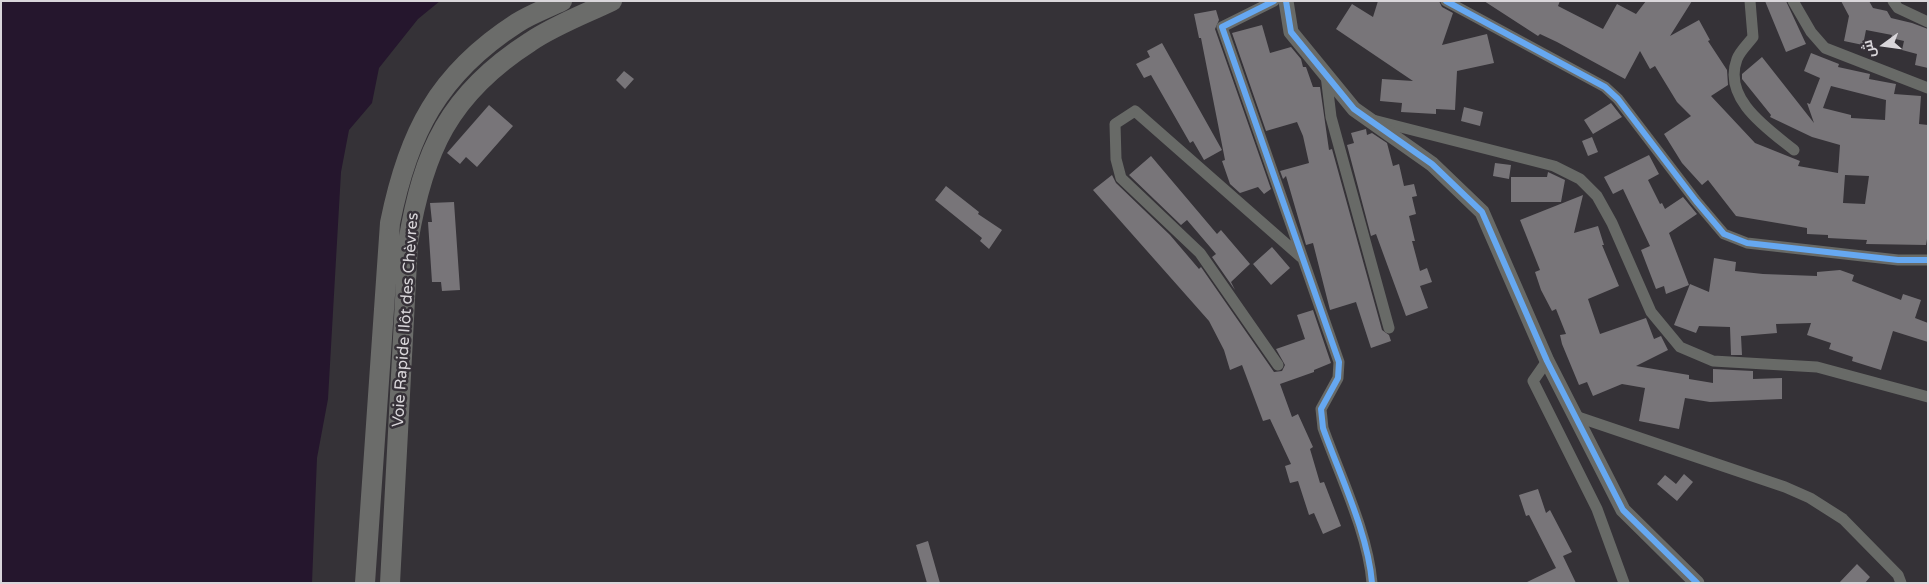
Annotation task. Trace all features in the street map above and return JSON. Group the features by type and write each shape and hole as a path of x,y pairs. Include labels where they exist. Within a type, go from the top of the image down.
{"highway":[{"name":"Voie Rapide Ilôt des Chèvres","path":"365,583 390,223 399,180 413,141 435,99 471,59 518,22 562,1"},
{"name":"Voie Rapide Ilôt des Chèvres","path":"390,583 408,243 414,206 430,155 453,113 487,74 532,40 612,1"}],"street":[{"path":"1274,1 1253,6 1222,27 1339,362 1338,378 1321,409 1323,428 1364,539 1370,561 1372,583"},
{"path":"1286,1 1291,32 1354,110 1432,164 1482,212 1547,361 1624,510 1698,583"},
{"path":"1446,1 1605,87 1618,99 1696,201 1724,234 1747,243 1898,260 1928,260"},
{"path":"1750,1 1753,37 1737,58 1734,83 1752,116 1794,150"},
{"path":"1793,1 1811,32 1825,48 1928,88"},
{"path":"1893,1 1898,8 1928,22"},
{"path":"1326,76 1331,116 1389,328"},
{"path":"1278,365 1200,254 1121,178 1116,159 1115,124 1135,111 1302,258"},
{"path":"1367,118 1554,166 1580,179 1597,196 1612,223 1651,312 1680,347 1713,361 1817,367 1928,397"},
{"path":"1547,361 1532,381 1597,509 1624,583"},
{"path":"1575,416 1785,486 1810,498 1843,519 1898,575 1901,583"}],"shaded area":[{"path":"1,1 440,1 418,19 379,68 372,103 349,130 341,172 328,399 317,458 312,583 1,583"}],"building":[{"path":"1378,1 1439,1 1442,7 1453,13 1442,45 1487,34 1494,63 1457,71 1455,110 1436,109 1436,114 1401,112 1402,103 1380,101 1382,79 1413,81 1336,29 1352,4 1373,17"},
{"path":"1484,1 1560,1 1558,6 1603,29 1617,4 1636,14 1646,1 1692,1 1670,36 1699,20 1710,40 1708,41 1727,70 1728,85 1711,96 1755,143 1800,161 1798,166 1838,173 1840,145 1812,137 1770,117 1771,115 1742,79 1742,74 1762,57 1814,123 1807,103 1810,104 1820,78 1804,71 1811,53 1839,64 1838,67 1870,74 1869,79 1896,84 1894,94 1921,96 1919,124 1928,125 1928,233 1926,245 1866,244 1867,240 1828,238 1828,235 1807,234 1807,228 1736,216 1708,180 1702,185 1682,163 1664,134 1691,116 1677,102 1655,66 1650,69 1640,51 1625,79 1557,42 1540,34 1538,36","holes":["1831,86 1886,100 1885,120 1851,118 1851,115 1823,108","1845,175 1869,176 1865,204 1843,203"]},
{"path":"1765,1 1786,1 1806,44 1786,52"},
{"path":"1841,1 1869,1 1873,8 1887,11 1891,18 1928,29 1928,68 1915,65 1917,54 1902,50 1904,41 1891,38 1892,35 1866,30 1863,45 1844,41 1849,16"},
{"path":"1216,10 1219,20 1215,29 1271,189 1264,194 1258,187 1240,193 1230,184 1222,161 1225,160 1201,38 1199,38 1194,14"},
{"path":"1262,25 1270,53 1291,47 1301,59 1303,67 1306,67 1313,87 1320,87 1329,150 1332,149 1382,330 1389,335 1391,341 1371,348 1356,302 1330,310 1313,243 1306,245 1286,176 1283,179 1280,171 1309,163 1303,136 1297,122 1266,131 1232,33"},
{"path":"1162,43 1222,150 1204,160 1193,141 1190,143 1151,75 1144,78 1136,64 1150,57 1147,51"},
{"path":"624,71 634,79 625,89 616,80"},
{"path":"1611,103 1622,117 1593,134 1584,120"},
{"path":"489,105 513,126 477,167 466,157 460,164 447,153"},
{"path":"1464,107 1483,112 1480,126 1461,121"},
{"path":"1366,129 1367,135 1372,133 1387,143 1393,166 1399,164 1404,186 1414,184 1417,196 1412,197 1416,214 1409,216 1415,241 1412,241 1420,271 1427,268 1432,282 1420,286 1428,308 1406,316 1376,234 1371,236 1347,145 1354,143 1351,133"},
{"path":"1592,137 1598,152 1588,156 1582,141"},
{"path":"1649,155 1659,174 1648,180 1660,204 1662,203 1665,209 1683,197 1697,214 1669,233 1689,285 1666,294 1664,286 1656,289 1641,250 1650,246 1623,189 1613,194 1604,177"},
{"path":"1151,156 1217,234 1221,230 1250,264 1231,282 1235,290 1212,257 1216,254 1187,220 1181,225 1129,175"},
{"path":"1495,163 1511,165 1509,179 1493,176"},
{"path":"1548,172 1565,180 1561,202 1511,202 1511,177 1547,177"},
{"path":"1112,175 1116,183 1170,235 1199,269 1201,267 1274,372 1282,371 1285,365 1276,349 1305,339 1297,315 1313,310 1331,363 1314,370 1314,372 1280,384 1292,417 1298,414 1313,447 1310,449 1320,483 1324,482 1341,526 1323,534 1314,513 1309,515 1298,481 1290,483 1285,466 1291,464 1270,419 1263,421 1242,365 1230,370 1224,350 1209,321 1093,190"},
{"path":"946,186 979,212 978,214 1002,230 989,249 980,241 982,238 935,200"},
{"path":"1583,195 1574,233 1598,226 1604,245 1602,245 1619,286 1588,299 1600,334 1646,318 1654,339 1661,336 1668,350 1636,366 1689,375 1689,379 1713,383 1713,369 1753,371 1753,379 1782,378 1782,399 1710,402 1685,398 1679,429 1639,421 1645,388 1622,384 1593,396 1587,382 1579,385 1562,344 1560,335 1566,334 1556,309 1552,311 1541,290 1535,272 1540,270 1520,220"},
{"path":"454,202 460,290 442,291 441,282 432,282 428,222 432,222 430,203"},
{"path":"1272,247 1290,268 1271,285 1253,264"},
{"path":"1714,258 1736,262 1735,271 1763,274 1817,276 1817,272 1840,270 1854,275 1852,281 1901,300 1903,294 1921,300 1915,318 1928,323 1928,342 1893,331 1881,370 1852,361 1853,357 1829,349 1831,343 1807,335 1811,323 1776,324 1777,333 1741,336 1742,355 1731,355 1730,327 1699,326 1696,333 1674,325 1690,284 1709,292"},
{"path":"1684,474 1693,482 1677,501 1657,484 1665,475 1676,484"},
{"path":"1538,489 1546,513 1550,510 1572,552 1563,556 1576,583 1525,583 1556,568 1529,515 1526,516 1519,495"},
{"path":"928,541 940,583 927,583 916,545"},
{"path":"1857,564 1870,577 1865,583 1839,583"}],"cycle path":[{"path":"1274,1 1222,27 1339,362 1338,378 1321,409 1323,428 1359,525 1365,544 1372,583"},
{"path":"1286,1 1291,32 1354,109 1432,164 1482,212 1547,361 1623,510 1697,583"},
{"path":"1446,1 1605,87 1618,99 1696,201 1724,234 1747,243 1898,260 1928,260"}]}
